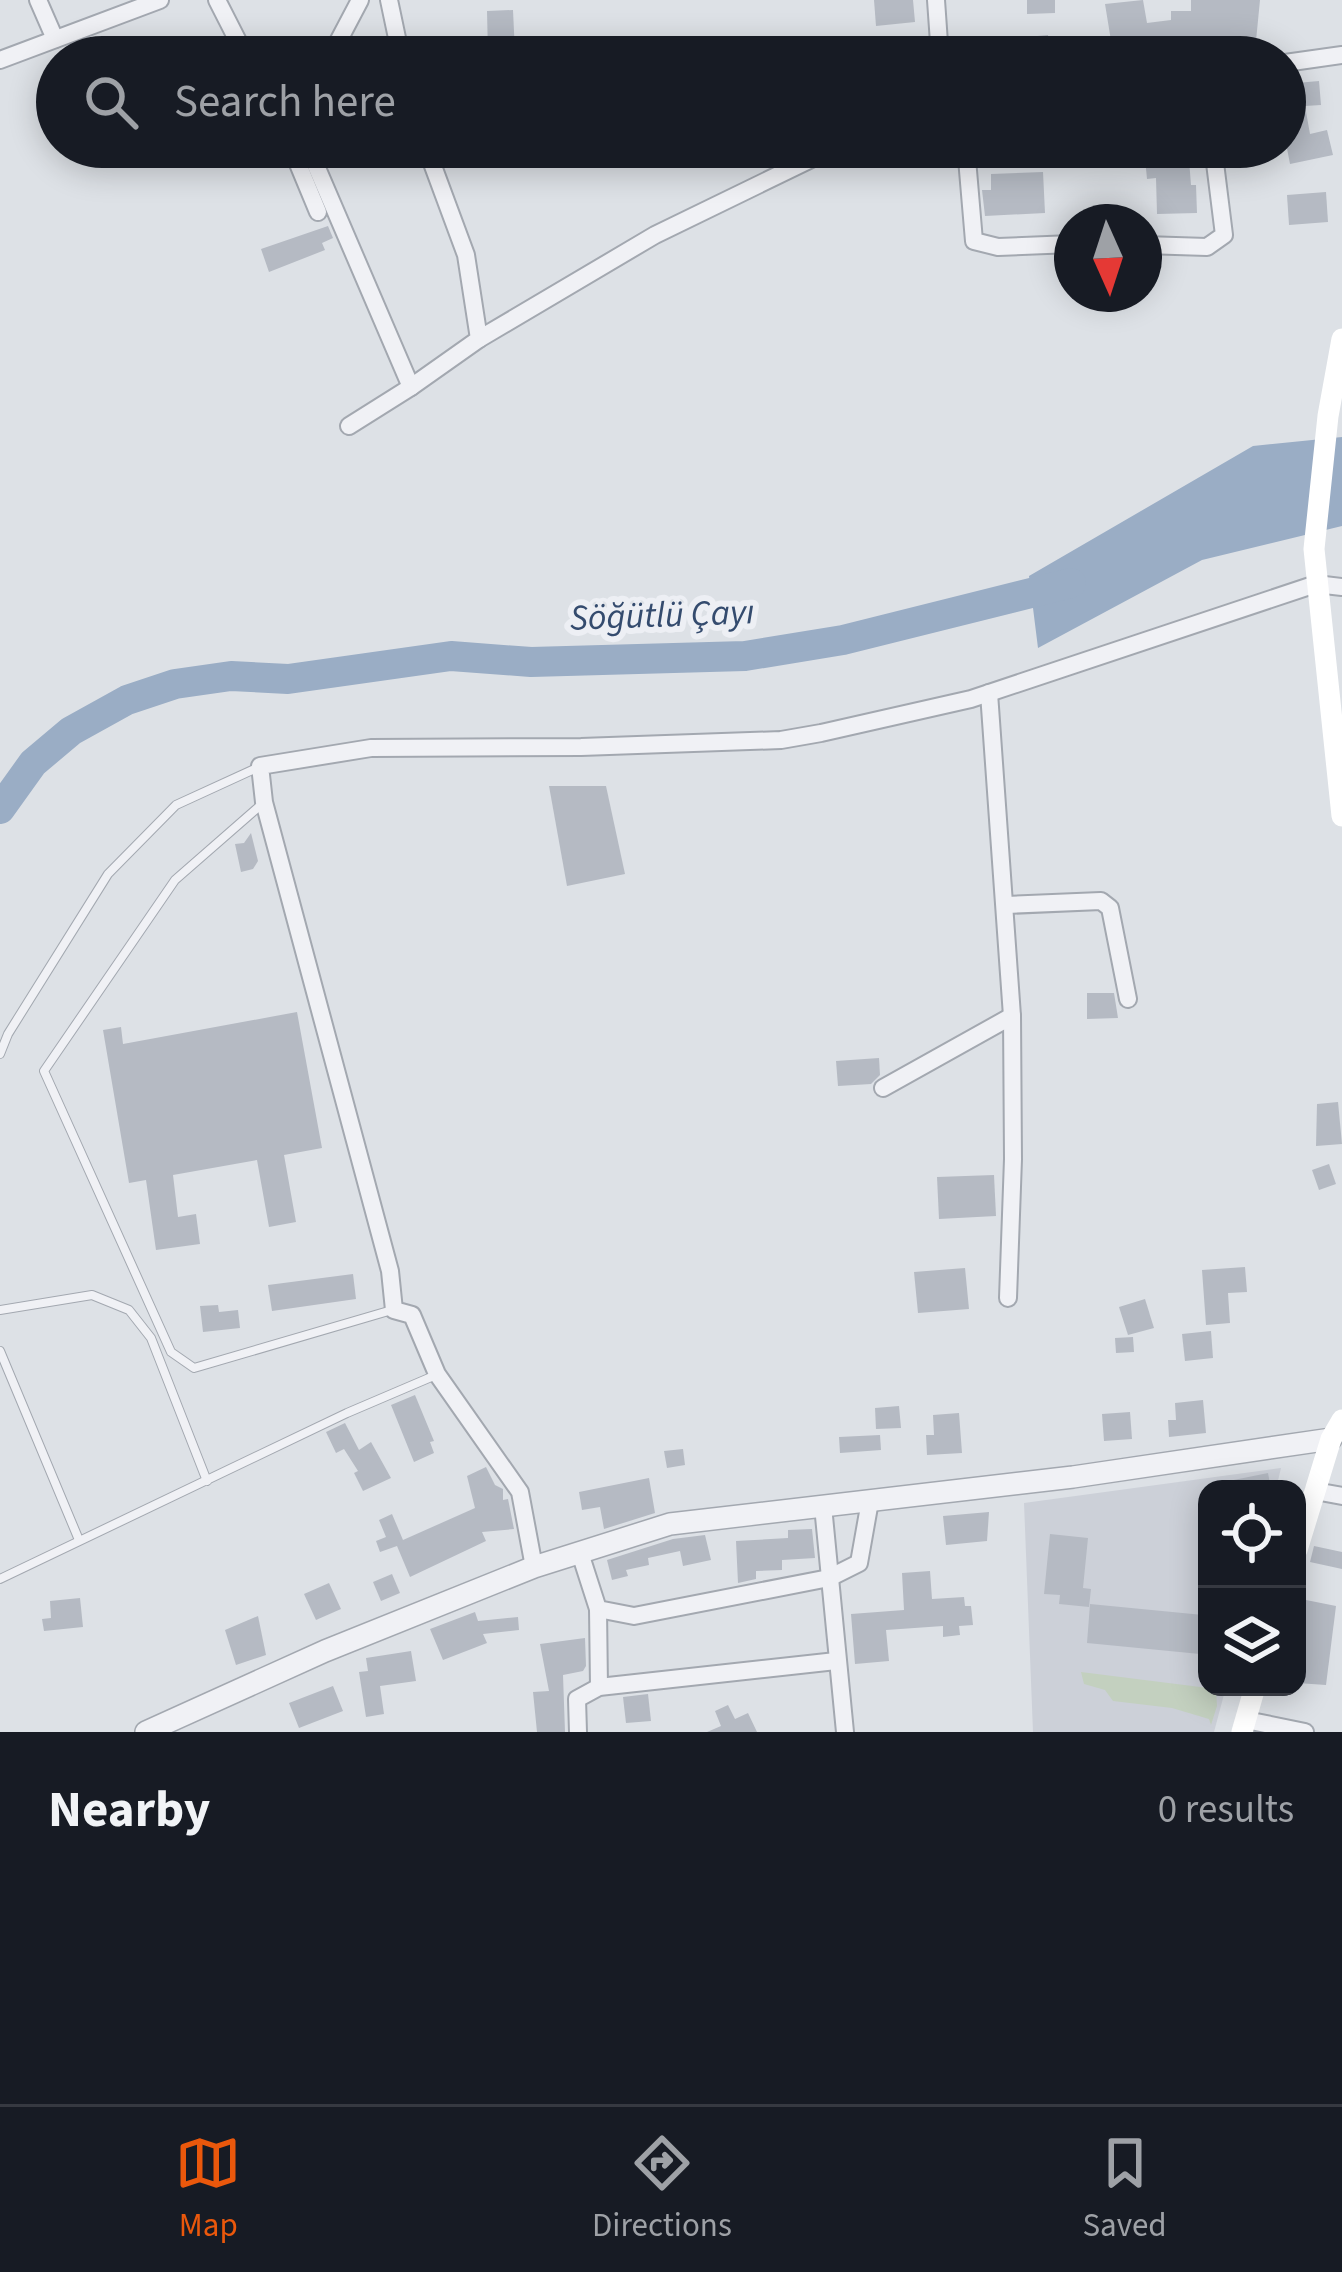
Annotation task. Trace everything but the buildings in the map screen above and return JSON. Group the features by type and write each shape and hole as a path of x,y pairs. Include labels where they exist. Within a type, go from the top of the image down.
{"main road":[{"path":"1342,339 1328,416 1314,549 1342,816"},
{"path":"1306,1520 1336,1430"},
{"path":"1244,1726 1253,1696"}],"street":[{"path":"38,0 53,36"},
{"path":"66,36 160,0"},
{"path":"217,0 235,36"},
{"path":"341,36 360,0"},
{"path":"389,0 397,36"},
{"path":"936,0 939,36"},
{"path":"0,60 36,47"},
{"path":"1306,60 1342,55"},
{"path":"300,168 318,212"},
{"path":"317,168 411,387"},
{"path":"434,168 466,255 479,338"},
{"path":"349,426 479,338 656,235 793,168"},
{"path":"968,168 974,241 998,247 1054,245"},
{"path":"1162,246 1207,247 1224,235 1216,168"},
{"path":"534,1567 520,1492 437,1375 412,1315 394,1310 390,1271 264,802 260,766 370,748 781,740 989,693 1316,584 1342,587"},
{"path":"989,693 1012,1016 1008,1298"},
{"path":"1007,905 1101,901 1110,908 1128,999"},
{"path":"883,1088 1012,1016"},
{"path":"146,1732 325,1651 534,1567 670,1525 1073,1477 1336,1430"},
{"path":"1315,1491 1342,1496"},
{"path":"598,1610 634,1616 829,1578 859,1563 870,1501"},
{"path":"823,1507 845,1732"},
{"path":"580,1552 598,1610 599,1687"},
{"path":"578,1732 577,1699 599,1687 836,1660"},
{"path":"1244,1726 1305,1732"}],"lane":[{"path":"0,1054 108,874 176,805 260,766"},
{"path":"264,802 175,880 44,1071 171,1352 194,1368 394,1310"},
{"path":"0,1310 92,1295 129,1310 151,1339 207,1481"},
{"path":"0,1351 79,1540"},
{"path":"0,1580 347,1413 437,1375"}],"shaded area":[{"path":"1281,1468 1278,1480 1198,1480 1198,1696 1224,1696 1214,1732 1033,1732 1024,1503"}],"green space":[{"path":"1081,1672 1198,1687 1198,1696 1216,1696 1217,1706 1211,1725 1209,1719 1172,1708 1113,1701 1105,1690 1084,1684"}],"water":[{"path":"1342,437 1342,526 1202,560 1038,648 1029,576 1253,446"}],"waterway":[{"name":"Söğütlü Çayı","path":"0,809 33,763 71,731 127,700 175,684 231,676 288,679 451,656 531,662 745,656 843,640 1071,583"}]}
